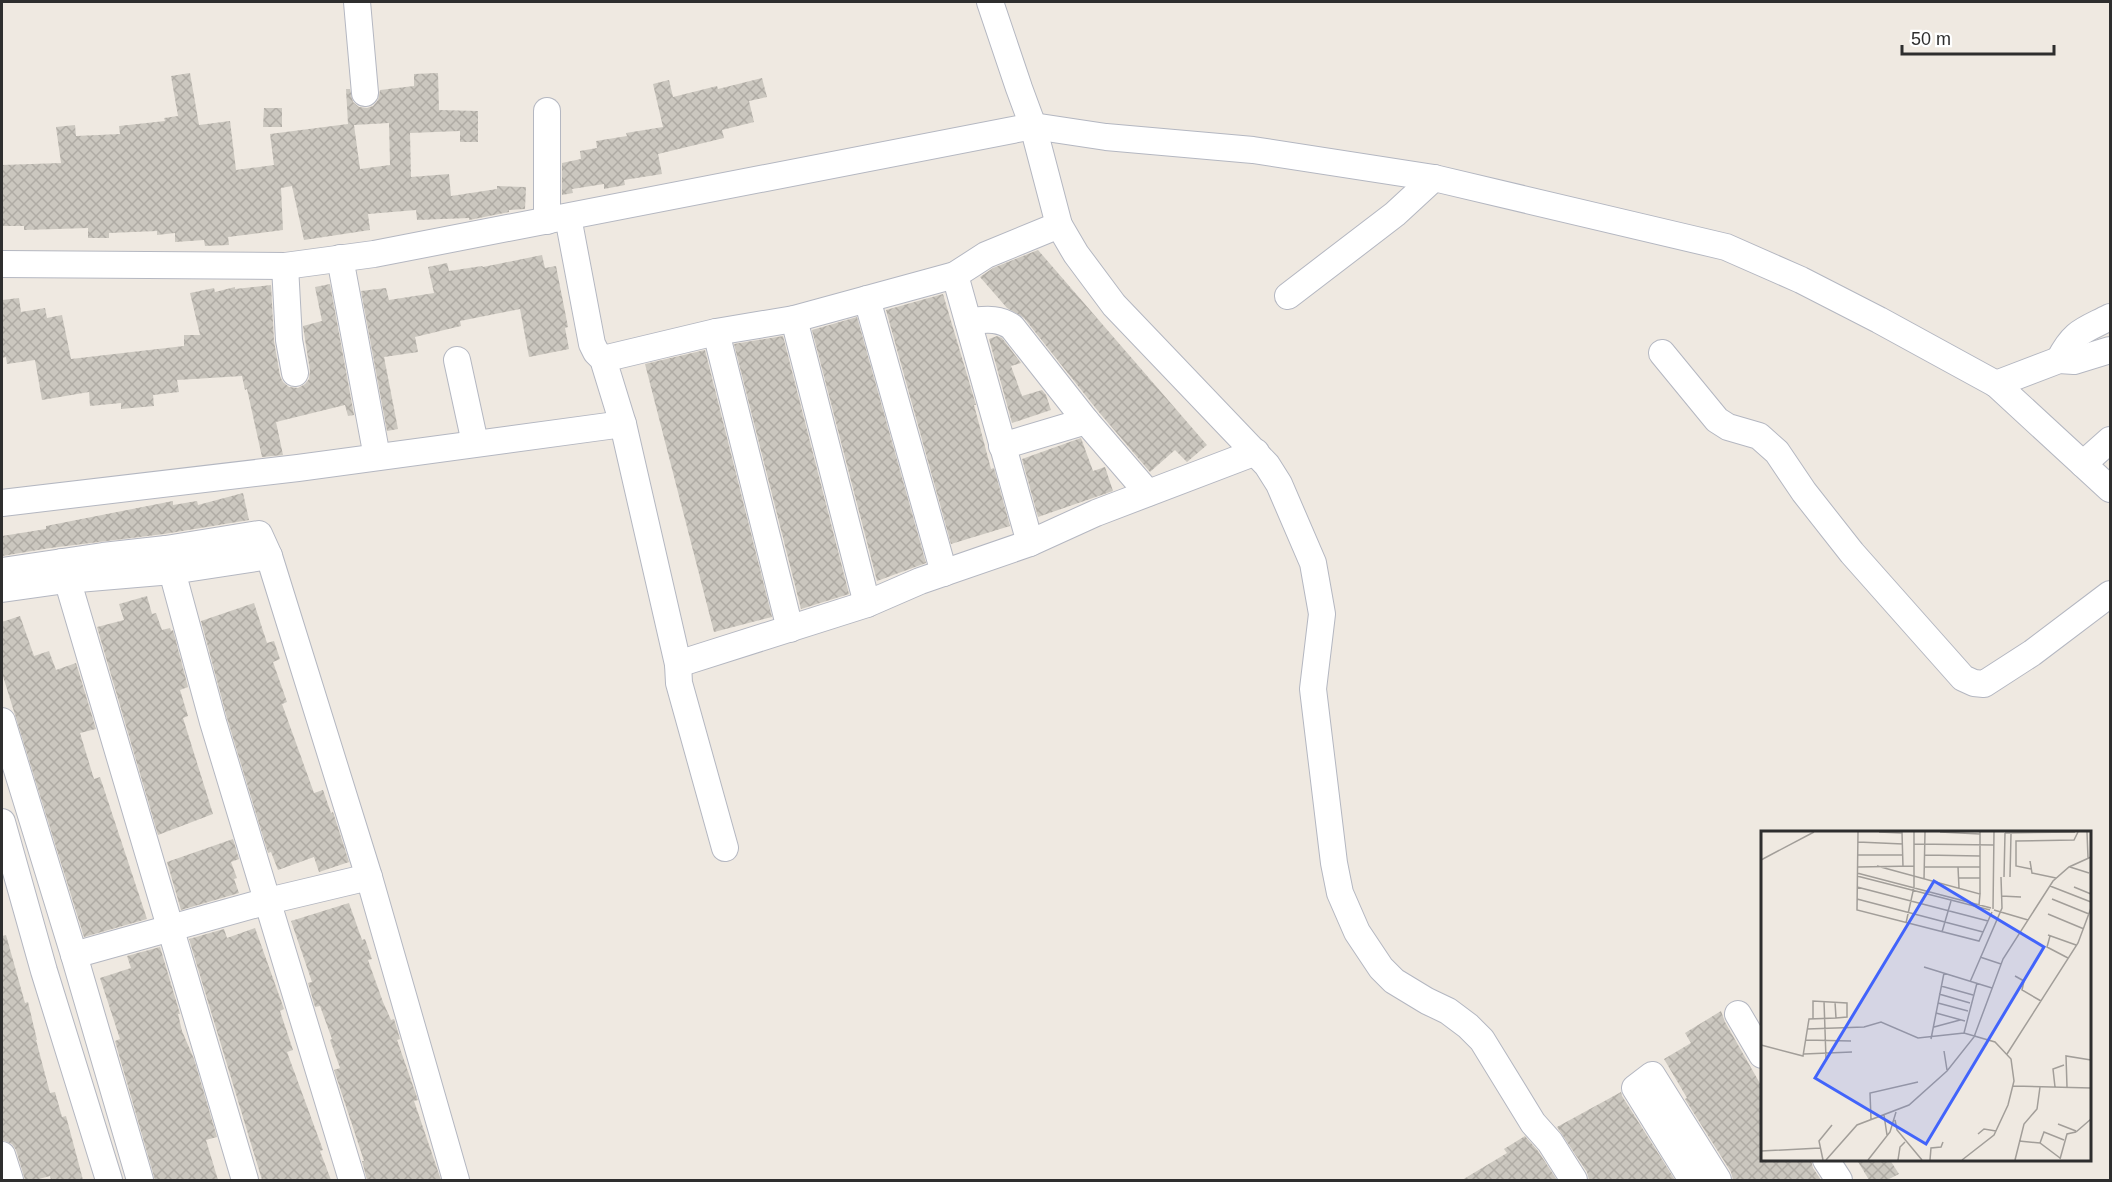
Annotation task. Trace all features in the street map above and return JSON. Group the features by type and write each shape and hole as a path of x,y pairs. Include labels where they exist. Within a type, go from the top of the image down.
{"street":[{"path":"357,2 365,93"},
{"path":"990,2 1033,126 1059,225 1076,254 1114,305 1267,465 1279,484 1313,564 1322,614 1313,689 1334,863 1340,893 1357,932 1381,968 1394,981 1448,1011 1482,1040 1533,1123 1550,1142 1574,1180"},
{"path":"547,111 558,219 592,344 603,358 623,424 678,664 679,683 725,848"},
{"path":"2,264 285,266 374,254 786,172 1033,126 1106,137 1253,150 1323,159 1434,178 1726,247 1801,280 1996,384 2110,489"},
{"path":"1288,296 1395,214 1434,178"},
{"path":"603,358 716,332 794,319 956,275 986,255 1059,225"},
{"path":"340,258 377,457"},
{"path":"285,266 289,340 295,373"},
{"path":"956,275 1030,543"},
{"path":"867,298 944,573"},
{"path":"2059,360 2067,343 2079,332 2110,317"},
{"path":"794,319 867,604"},
{"path":"968,321 993,319 1005,322 1012,327 1086,421 1148,493"},
{"path":"716,332 790,629"},
{"path":"1996,384 2059,360 2074,361 2110,350"},
{"path":"1662,353 1717,420 1728,427 1759,436 1777,452 1804,492 1852,553 1963,678 1974,684 1984,684 2032,653 2110,594"},
{"path":"457,360 475,443"},
{"path":"1002,446 1086,421"},
{"path":"2,503 298,468 623,424"},
{"path":"2083,464 2110,440"},
{"path":"678,664 867,604 944,573 1030,543 1096,513 1256,452"},
{"path":"2,571 64,571 169,560 268,556 369,877 456,1180"},
{"path":"169,560 213,722 352,1180"},
{"path":"2,589 64,571"},
{"path":"64,571 245,1180"},
{"path":"2,721 140,1180"},
{"path":"2,822 44,970 109,1180"},
{"path":"74,955 268,901 369,877"},
{"path":"1737,1014 1761,1053"},
{"path":"1692,1180 1635,1088 1652,1075 1718,1180"},
{"path":"1827,1161 1839,1180"}],"building":[{"path":"190,73 199,125 230,121 236,170 274,165 270,134 348,124 346,89 350,89 353,102 359,107 367,108 373,106 378,100 380,90 414,86 414,74 438,73 439,110 478,111 478,142 460,142 460,131 410,133 411,177 449,174 451,196 497,189 497,186 526,187 525,209 509,210 509,212 469,220 469,218 417,220 416,210 368,214 370,230 304,240 292,186 281,188 283,230 228,237 229,245 205,246 204,240 175,242 175,233 157,235 157,231 109,233 109,238 88,238 88,228 24,230 24,226 2,226 2,165 61,163 56,127 75,125 76,136 120,134 119,126 165,121 164,118 178,116 171,76","holes":["389,123 390,165 360,169 354,125"]},
{"path":"762,78 767,97 749,101 754,122 722,130 724,138 658,154 662,174 624,180 625,185 604,189 604,184 572,189 573,193 562,195 562,163 581,159 580,151 597,148 596,141 663,127 653,84 669,80 673,97"},
{"path":"264,108 282,108 282,127 263,127"},
{"path":"1038,250 1207,445 1187,462 1175,450 1150,472 1024,318 1007,308 980,277 993,268"},
{"path":"542,255 545,268 556,266 568,327 565,328 569,349 529,357 520,309 460,321 461,326 415,337 418,352 384,357 398,429 387,431 361,291 386,288 389,300 434,293 428,267 447,263 449,271 483,267"},
{"path":"330,284 354,415 348,416 345,405 276,422 283,455 262,457 242,376 177,380 179,392 153,395 154,406 121,409 121,403 90,406 89,392 42,400 35,360 7,364 6,357 2,358 2,300 19,298 21,312 45,308 47,318 62,315 71,359 184,346 184,335 200,335 190,293 214,288 215,292 235,287 235,289 271,285 274,341 280,376 289,387 298,388 309,379 310,371 303,326 322,321 315,287"},
{"path":"943,294 976,405 974,405 991,469 994,468 1010,526 951,544 886,310"},
{"path":"857,317 926,563 877,581 812,330"},
{"path":"783,336 849,594 801,609 734,344"},
{"path":"997,336 1002,338 1021,363 1011,366 1022,396 1042,390 1051,410 1012,423 989,339"},
{"path":"705,350 772,617 714,632 645,364"},
{"path":"1081,438 1093,471 1105,467 1113,491 1038,517 1022,459"},
{"path":"243,493 249,520 2,556 2,536 46,529 46,526 173,501 173,505 197,501 198,505"},
{"path":"147,596 152,614 156,613 162,630 170,628 171,631 173,630 188,687 180,690 188,716 183,718 213,814 158,835 97,627 124,620 119,604"},
{"path":"254,603 267,643 274,641 280,659 273,662 287,702 282,704 314,793 323,790 331,813 333,812 349,862 319,872 314,857 278,870 271,852 268,853 227,718 201,621"},
{"path":"20,616 34,656 49,651 56,670 76,663 96,729 80,733 94,779 100,777 147,919 84,937 2,673 2,622"},
{"path":"233,839 239,859 231,862 237,878 234,879 239,893 181,910 167,862"},
{"path":"349,903 362,940 365,939 372,959 368,960 383,1002 391,1020 394,1019 400,1039 397,1040 418,1100 414,1101 441,1180 367,1180 362,1161 364,1161 334,1070 340,1068 330,1040 332,1039 320,1006 315,1007 308,983 312,982 291,921"},
{"path":"255,928 284,1009 280,1011 293,1050 287,1052 323,1150 320,1151 331,1180 262,1180 189,939 224,929 227,938"},
{"path":"6,935 25,1003 28,1002 50,1093 55,1092 62,1117 66,1116 83,1180 51,1180 50,1176 25,1180 16,1150 12,1144 2,1140 2,936"},
{"path":"160,947 180,1014 178,1014 182,1031 194,1059 217,1137 206,1140 218,1180 155,1180 115,1041 120,1039 100,978 131,968 127,956"},
{"path":"1721,1011 1761,1085 1761,1161 1811,1161 1821,1180 1733,1180 1731,1172 1685,1099 1687,1098 1664,1059 1691,1043 1685,1033"},
{"path":"1621,1092 1675,1180 1589,1180 1587,1172 1557,1127"},
{"path":"1525,1136 1557,1180 1462,1180 1507,1153 1504,1149"},
{"path":"1858,1161 1891,1161 1899,1174 1887,1180 1869,1180"}]}
